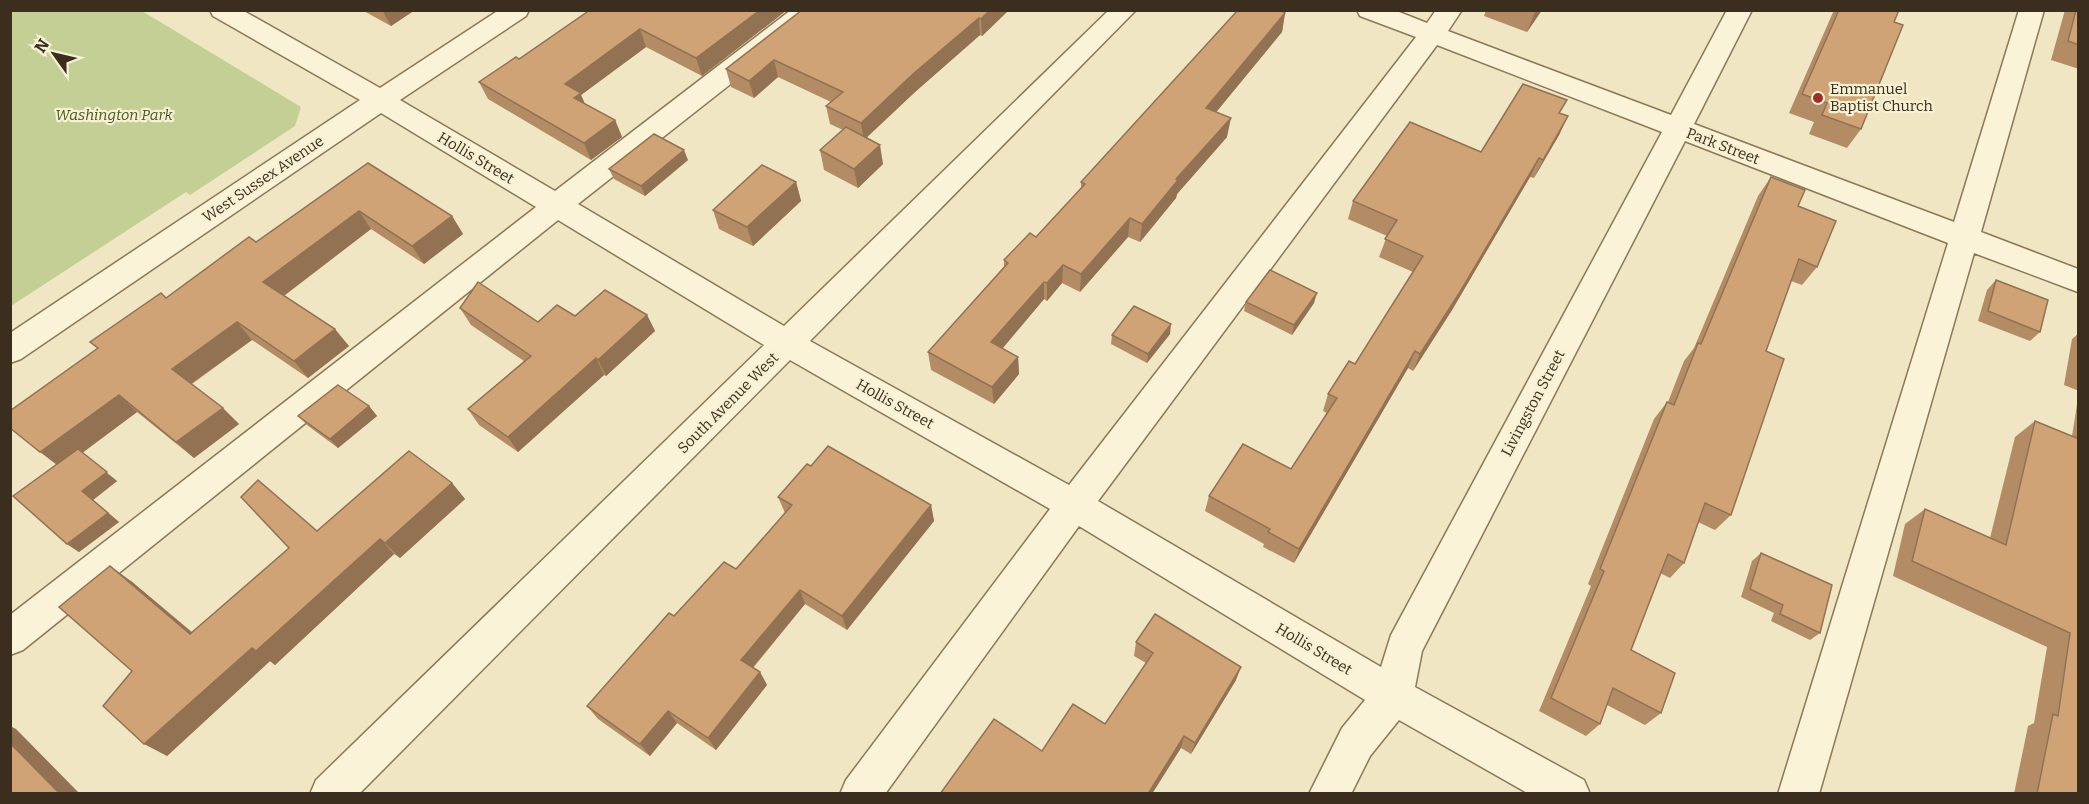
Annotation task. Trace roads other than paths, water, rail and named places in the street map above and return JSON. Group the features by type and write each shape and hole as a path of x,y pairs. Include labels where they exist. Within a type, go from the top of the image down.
{"street":[{"name":"West Sussex Avenue","path":"10,350 517,10"},
{"path":"10,638 556,206 808,10"},
{"name":"South Avenue West","path":"330,794 1124,10"},
{"name":"Park Street","path":"1369,10 1441,23 1676,129 2079,281"},
{"name":"Livingston Street","path":"1329,794 1356,742 1394,696 1404,648 1740,10"},
{"path":"1798,794 2032,10"},
{"name":"Hollis Street","path":"228,12 380,100 788,344 1074,505 1394,696 1570,794"},
{"path":"860,794 1074,505 1441,23"}],"place":[{"name":"Emmanuel Baptist Church","path":"1818,98"}],"park label":[{"name":"Washington Park","path":"114,115"}]}
